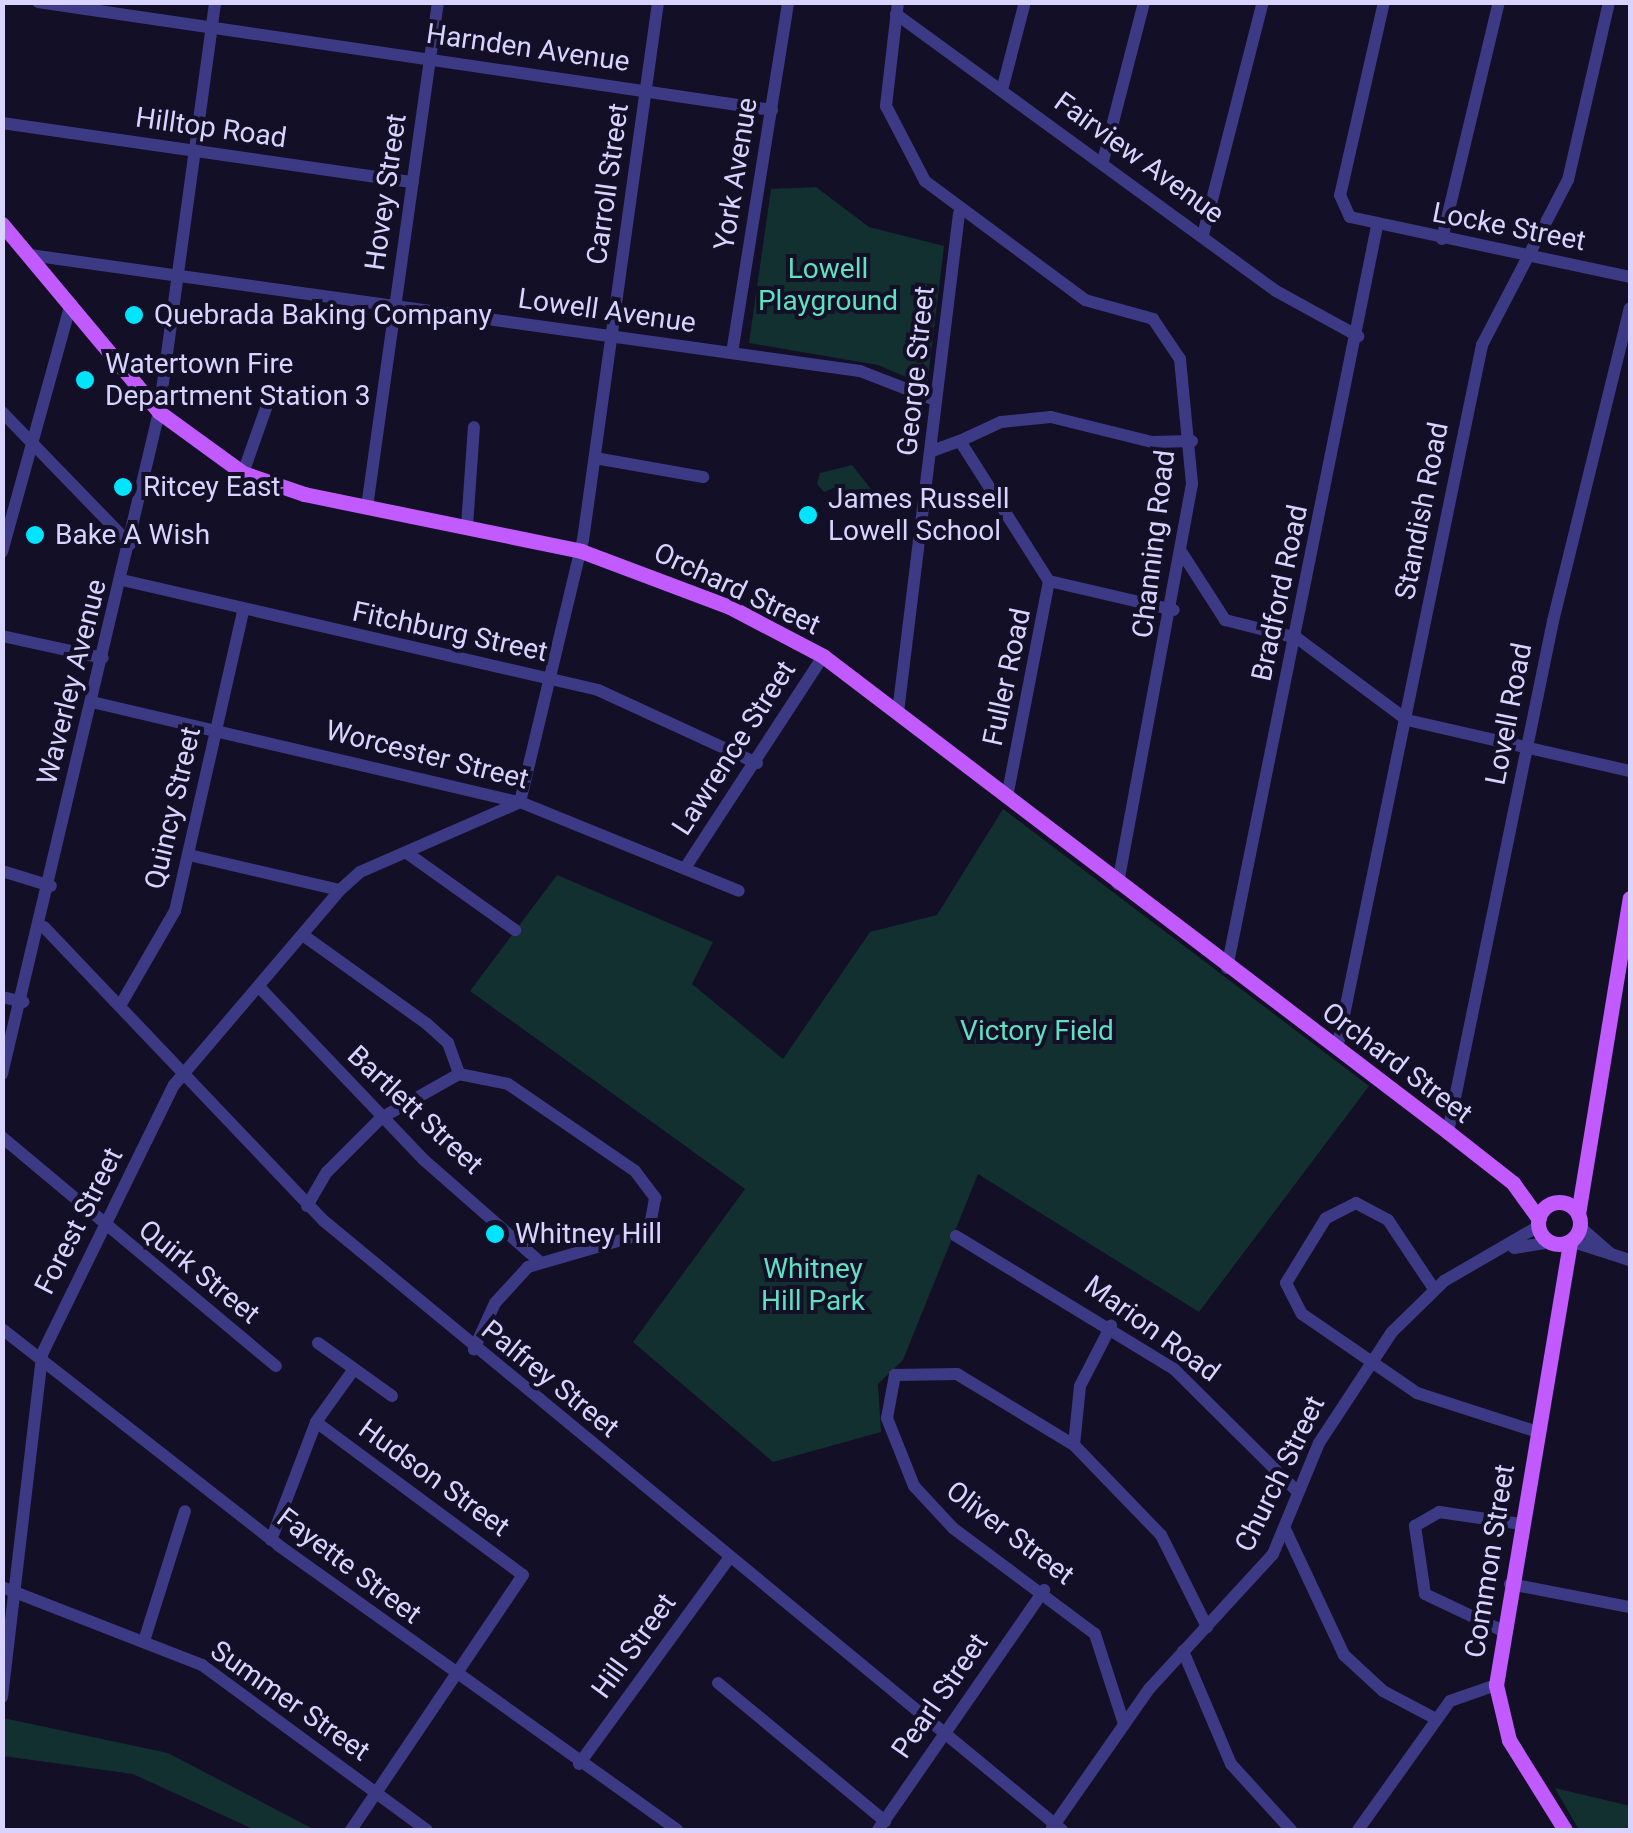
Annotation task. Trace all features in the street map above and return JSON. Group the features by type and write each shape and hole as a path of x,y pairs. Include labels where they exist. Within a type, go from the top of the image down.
{"main road":[{"name":"Orchard Street","path":"2,224 160,412 243,473 367,507 581,551 730,607 823,656 1512,1182 1557,1202 1575,1231"},
{"name":"Common Street","path":"1565,1830 1509,1740 1496,1685 1500,1630 1588,1172 1630,898"},
{"path":"1539,1222 1588,1172"},
{"name":"Orchard Street","path":"1512,1182 1550,1242"},
{"path":"1550,1242 1575,1231"},
{"name":"Common Street","path":"1550,1242 1565,1286"}],"street":[{"name":"Harnden Avenue","path":"38,2 772,110"},
{"name":"Waverley Avenue","path":"2,1074 44,927 160,412 215,2"},
{"name":"Hovey Street","path":"367,507 438,2"},
{"name":"Carroll Street","path":"520,802 554,680 581,551 658,2"},
{"name":"York Avenue","path":"737,354 788,2"},
{"path":"1002,90 1025,2"},
{"path":"1103,161 1144,2"},
{"path":"1203,235 1262,2"},
{"path":"1377,226 1350,217 1340,194 1384,2"},
{"path":"1442,239 1499,2"},
{"name":"Standish Road","path":"1337,1049 1408,720 1482,345 1568,180 1609,2"},
{"name":"Fairview Avenue","path":"897,8 1276,291 1358,336"},
{"name":"Channing Road","path":"897,8 884,73 892,129 959,214 1085,300 1132,308 1170,335 1192,441 1182,553 1118,884"},
{"name":"Hilltop Road","path":"2,123 413,182"},
{"name":"George Street","path":"898,712 959,214"},
{"name":"Locke Street","path":"1377,226 1630,277"},
{"name":"Bradford Road","path":"1227,968 1297,638 1377,226"},
{"name":"Lowell Avenue","path":"30,256 860,371 935,400"},
{"path":"2,552 71,303"},
{"name":"Lovell Road","path":"1448,1132 1527,750 1630,308"},
{"path":"243,473 271,394"},
{"path":"2,412 130,544"},
{"path":"932,451 1038,416 1152,442 1192,441"},
{"path":"466,526 474,428"},
{"name":"Fuller Road","path":"960,441 1049,581 1007,798"},
{"path":"595,458 703,477"},
{"path":"1182,553 1226,620 1297,638 1408,720 1630,771"},
{"name":"Fitchburg Street","path":"122,580 243,612 623,698 757,763"},
{"path":"1049,581 1174,610"},
{"name":"Quincy Street","path":"121,1004 161,944 189,855 243,612"},
{"path":"2,636 103,658"},
{"name":"Lawrence Street","path":"686,865 757,763 823,656"},
{"name":"Worcester Street","path":"92,702 520,802 686,865 739,891"},
{"path":"189,855 340,890 408,853 520,802"},
{"path":"408,853 515,930"},
{"path":"2,872 51,886"},
{"name":"Forest Street","path":"2,1697 9,1588 42,1354 183,1072 307,938 340,890"},
{"name":"Palfrey Street","path":"44,927 121,1004 308,1206 474,1349 1056,1828"},
{"path":"307,938 427,1024 448,1043 459,1074"},
{"name":"Bartlett Street","path":"262,990 381,1118 540,1262"},
{"path":"2,997 23,1002"},
{"path":"308,1206 326,1172 381,1118 459,1074 536,1101 634,1172 655,1198 654,1221 638,1240 540,1262 510,1282 474,1349"},
{"name":"Quirk Street","path":"2,1137 276,1366"},
{"path":"1434,1289 1372,1207 1348,1203 1326,1218 1292,1263 1290,1301 1370,1361 1455,1412 1538,1432"},
{"name":"Church Street","path":"1056,1828 1124,1724 1183,1652 1256,1577 1285,1529 1297,1491 1370,1361 1434,1289 1497,1253 1539,1222"},
{"path":"1575,1231 1610,1254 1630,1260"},
{"name":"Marion Road","path":"956,1236 1111,1326 1188,1380 1297,1491"},
{"name":"Church Street","path":"1497,1253 1550,1242"},
{"path":"1111,1326 1080,1386 1074,1445 1160,1535 1207,1627"},
{"name":"Fayette Street","path":"2,1328 42,1354 271,1540 458,1678 676,1830"},
{"path":"318,1343 392,1396"},
{"path":"271,1540 316,1422 354,1370"},
{"name":"Oliver Street","path":"1074,1445 957,1374 895,1375 887,1418 914,1486 953,1528 1044,1590 1104,1646 1124,1724"},
{"name":"Hudson Street","path":"316,1422 523,1576 458,1678"},
{"path":"144,1641 185,1510"},
{"path":"1500,1630 1425,1594 1416,1526 1439,1512 1521,1524"},
{"path":"1285,1529 1344,1655 1383,1691 1436,1719"},
{"name":"Hill Street","path":"580,1764 729,1558"},
{"path":"1510,1584 1630,1607"},
{"name":"Summer Street","path":"9,1588 202,1666 427,1830"},
{"name":"Pearl Street","path":"881,1826 1044,1590"},
{"path":"1183,1652 1230,1764 1291,1830"},
{"path":"352,1830 458,1678"},
{"path":"718,1682 881,1826"},
{"path":"1358,1830 1436,1719 1458,1695 1496,1685"}],"green space":[{"name":"Lowell Playground","path":"816,187 869,227 944,246 927,386 878,365 749,343 771,189"},
{"path":"852,465 878,498 869,509 838,486 824,492 817,484 820,473"},
{"path":"1003,809 1369,1086 1199,1312 978,1174 903,1360 878,1384 881,1432 773,1462 633,1342 745,1189 470,991 557,875 713,942 692,984 783,1059 870,932 937,915"},
{"path":"3,1718 168,1753 315,1830 255,1830 133,1774 3,1756"},
{"path":"1555,1788 1630,1806 1630,1830 1579,1830"}],"place":[{"name":"Quebrada Baking Company","path":"134,315"},
{"name":"Watertown Fire Department Station 3","path":"85,380"},
{"name":"Ritcey East","path":"123,487"},
{"name":"James Russell Lowell School","path":"808,515"},
{"name":"Bake A Wish","path":"35,535"},
{"name":"Whitney Hill","path":"495,1234"}],"park label":[{"name":"Victory Field","path":"1037,1031"},
{"name":"Whitney Hill Park","path":"813,1285"}]}
